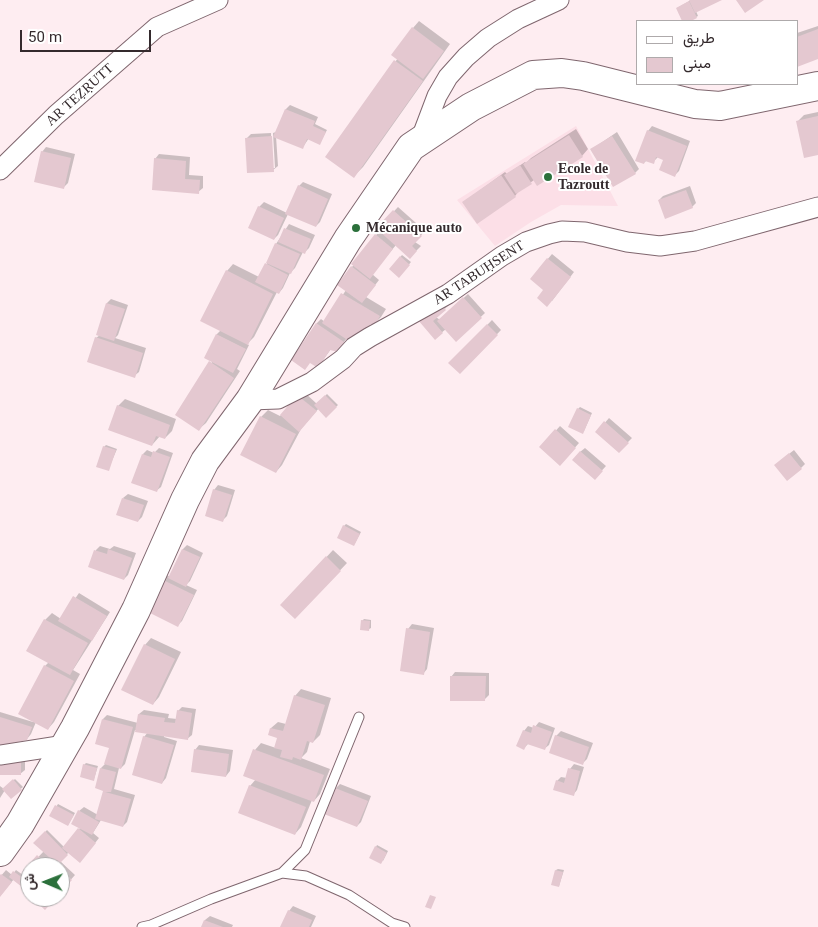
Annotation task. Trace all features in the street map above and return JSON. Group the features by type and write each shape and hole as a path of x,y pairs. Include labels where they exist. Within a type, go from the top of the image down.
{"main road":[{"path":"0,852 20,824 65,745 136,610 185,500 201,469 250,400 348,239 411,148 471,107 533,75 562,73 583,76 695,104 720,106 818,86"}],"street":[{"name":"AR TEẒṚUTT","path":"0,170 56,115 157,27 218,0"},
{"path":"420,141 437,96 448,77 466,58 488,38 518,20 559,0"},
{"name":"AR TABUḤSENT","path":"250,400 278,399 312,382 343,359 354,347 370,337 448,294 487,266 526,242 549,234 562,230 585,232 627,242 660,246 695,241 818,206"},
{"path":"0,755 65,745"}],"lane":[{"path":"142,927 282,873 305,850 359,717"},
{"path":"282,873 306,876 349,895 392,923 404,927"}],"shaded area":[{"name":"Ecole de Tazroutt","path":"576,126 618,206 561,205 495,246 457,200"}],"building":[{"path":"689,0 722,0 695,13"},
{"path":"736,0 764,0 745,13"},
{"path":"689,1 697,18 682,20 676,8"},
{"path":"412,27 444,51 423,79 391,55"},
{"path":"818,29 818,59 798,67 798,37"},
{"path":"394,60 423,81 354,178 325,157"},
{"path":"285,109 315,121 313,126 326,132 320,145 307,139 303,149 273,137"},
{"path":"818,116 818,155 804,158 796,121"},
{"path":"647,130 687,146 675,177 659,170 663,160 656,157 654,164 645,161 644,164 635,161"},
{"path":"569,135 583,157 537,186 523,164"},
{"path":"272,136 274,172 247,173 245,138"},
{"path":"612,136 636,174 613,187 590,149"},
{"path":"41,151 71,158 64,189 34,182"},
{"path":"154,158 186,161 185,179 200,180 199,194 152,190"},
{"path":"520,165 532,184 516,194 504,175"},
{"path":"501,175 516,197 477,224 462,202"},
{"path":"298,185 328,199 316,227 285,214"},
{"path":"686,190 693,208 665,219 658,200"},
{"path":"258,206 284,218 274,240 248,228"},
{"path":"393,210 422,236 412,246 417,251 410,259 376,228"},
{"path":"284,228 311,239 305,254 278,242"},
{"path":"375,234 393,249 370,279 351,264"},
{"path":"275,243 300,254 291,274 266,263"},
{"path":"400,256 410,265 399,278 389,269"},
{"path":"547,258 571,277 547,307 537,298 543,290 530,279"},
{"path":"265,263 288,275 279,294 255,282"},
{"path":"351,266 376,285 362,303 337,285"},
{"path":"226,270 273,294 248,345 200,321"},
{"path":"341,293 380,316 374,326 371,324 349,341 322,323"},
{"path":"463,297 482,318 456,342 437,321"},
{"path":"439,302 446,310 433,321 443,333 435,340 418,320"},
{"path":"106,303 125,309 114,341 96,335"},
{"path":"316,323 344,342 338,352 330,350 318,368 310,363 305,370 291,360"},
{"path":"487,324 498,335 460,374 448,363"},
{"path":"216,334 246,349 233,373 204,358"},
{"path":"95,337 143,353 135,378 87,362"},
{"path":"209,361 234,378 199,431 175,415"},
{"path":"297,395 317,411 299,432 280,415"},
{"path":"325,395 337,407 326,418 314,405"},
{"path":"117,405 170,425 165,439 156,436 152,446 108,430"},
{"path":"577,408 591,415 583,434 568,427"},
{"path":"260,416 296,434 276,473 240,455"},
{"path":"604,421 629,443 619,453 595,432"},
{"path":"555,429 576,448 560,466 539,447"},
{"path":"103,446 116,450 109,471 96,467"},
{"path":"153,451 170,457 157,492 131,483 142,454 151,457"},
{"path":"580,451 603,471 595,480 572,460"},
{"path":"789,453 802,469 787,481 774,465"},
{"path":"213,489 232,495 223,522 205,516"},
{"path":"122,498 144,505 138,522 116,515"},
{"path":"343,525 360,534 354,546 337,538"},
{"path":"108,549 132,558 124,580 88,567 94,550 107,554"},
{"path":"182,549 200,557 186,587 168,578"},
{"path":"326,556 341,571 295,619 280,605"},
{"path":"161,579 194,595 178,627 146,611"},
{"path":"73,596 107,616 92,641 58,621"},
{"path":"44,619 88,643 70,675 26,651"},
{"path":"361,620 370,621 369,631 360,630"},
{"path":"406,628 430,632 424,675 400,671"},
{"path":"144,644 175,659 153,705 121,690"},
{"path":"44,665 74,681 48,730 18,714"},
{"path":"450,676 486,676 485,701 450,701"},
{"path":"294,695 325,705 313,743 307,741 301,760 293,757 292,760 280,757 282,750 274,748 277,738 268,735 270,728 283,731"},
{"path":"177,710 192,713 188,740 135,732 138,714 165,718 164,722 175,723"},
{"path":"0,717 32,727 27,740 0,746"},
{"path":"102,719 133,727 121,769 104,764 109,748 95,744"},
{"path":"533,725 552,732 545,750 527,744 524,750 516,746 523,730 531,733"},
{"path":"555,735 589,747 583,765 549,753"},
{"path":"143,736 174,745 162,784 132,775"},
{"path":"194,749 229,754 226,777 191,772"},
{"path":"253,749 324,775 314,802 243,776"},
{"path":"0,757 21,757 21,775 0,775"},
{"path":"83,764 97,768 94,781 80,777"},
{"path":"100,768 116,772 111,792 105,792 131,799 123,827 95,819 103,791 95,788"},
{"path":"568,768 580,771 574,796 553,790 556,780 564,783"},
{"path":"13,779 22,790 11,799 2,789"},
{"path":"249,785 306,807 295,835 238,813"},
{"path":"335,788 368,801 357,827 324,814"},
{"path":"55,805 74,815 68,826 49,816"},
{"path":"78,810 99,822 92,835 71,824"},
{"path":"78,828 96,843 80,863 62,848"},
{"path":"45,831 68,855 66,857 49,857 33,843"},
{"path":"375,846 387,853 381,864 369,858"},
{"path":"555,870 563,872 559,887 551,885"},
{"path":"13,871 20,876 20,885 9,877"},
{"path":"0,875 12,882 0,897"},
{"path":"430,895 436,897 431,909 425,907"},
{"path":"288,910 312,920 309,927 280,927"},
{"path":"204,920 223,927 201,927"}],"place":[{"name":"Ecole de Tazroutt","path":"548,177"},
{"name":"Mécanique auto","path":"356,228"}]}
